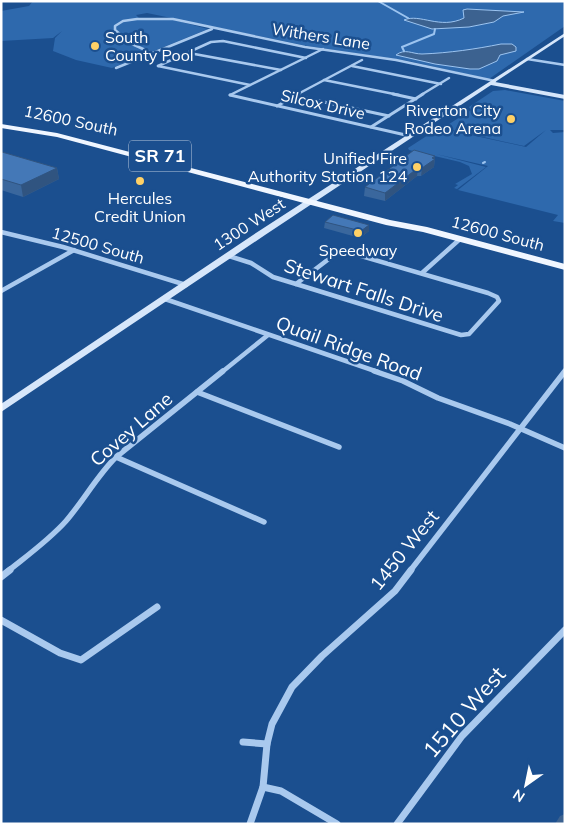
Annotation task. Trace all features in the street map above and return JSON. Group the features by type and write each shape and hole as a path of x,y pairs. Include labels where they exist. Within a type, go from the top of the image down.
{"main road":[{"name":"12600 South","path":"1,121 74,134 314,200 389,223 424,229 565,267"},
{"name":"12600 South","path":"1,126 66,138 314,200"}],"street":[{"name":"Withers Lane","path":"152,53 137,47 114,28 118,23 143,18 174,19 212,29 396,60 493,82"},
{"path":"116,68 212,29"},
{"name":"1300 West","path":"1,409 563,36"},
{"path":"306,58 223,41 211,42 158,66 250,86 306,58 324,49"},
{"path":"188,53 282,70"},
{"path":"527,59 565,65"},
{"path":"276,106 362,60"},
{"path":"352,66 441,84"},
{"path":"371,127 449,78"},
{"path":"324,80 416,99"},
{"path":"493,82 565,97"},
{"name":"Silcox Drive","path":"250,86 230,95 410,136"},
{"path":"296,96 389,116"},
{"name":"12500 South","path":"1,232 74,250 186,285"},
{"path":"296,284 334,255 344,251 422,273 460,239"},
{"path":"1,291 74,250"},
{"name":"Stewart Falls Drive","path":"229,256 252,263 273,276 296,284 464,336 472,331 497,304 497,297 488,292 422,273"},
{"name":"Quail Ridge Road","path":"166,299 403,381 456,405 565,448"},
{"name":"Covey Lane","path":"1,577 58,529 74,511 101,472 116,457 268,335"},
{"name":"1450 West","path":"250,824 263,787 266,744 272,724 292,688 322,656 395,591 565,371"},
{"path":"197,392 339,447"},
{"path":"116,457 264,522"},
{"path":"1,620 60,653 81,660 157,607"},
{"name":"1510 West","path":"397,824 462,736 565,630"},
{"path":"243,742 266,744"},
{"path":"263,787 280,791 337,824"}],"shaded area":[{"path":"33,1 559,1 565,2 565,26 489,79 408,61 307,46 147,13 136,15 139,18 174,20 208,29 112,68 76,60 53,51 55,38 62,31 53,38 1,41 1,11 29,6"},
{"path":"463,10 524,12 503,16 494,22 469,27 432,29 404,20 417,18 439,22 455,21 464,18"},
{"path":"512,44 516,47 516,51 500,55 497,61 479,69 435,64 396,55 406,52 422,54 452,52"},
{"path":"505,90 565,101 565,130 550,130 553,133 565,132 565,223 553,221 558,215 458,190 488,166 436,154 486,167 457,189 454,188 458,185 455,184 472,174 469,166 460,162 409,150 408,148 439,128 526,147 546,130 524,146 443,128 471,110 469,107 493,91"}],"building":[{"path":"414,150 435,156 432,158 435,159 422,168 418,168 385,193 365,187"},
{"path":"1,152 57,168 21,185 1,179"},
{"path":"333,215 369,225 361,231 325,222"}],"waterway":[{"path":"378,1 408,18"},
{"path":"404,51 402,47 434,34 435,29"}],"place":[{"name":"South County Pool","path":"95,46"},
{"name":"Riverton City Rodeo Arena","path":"511,119"},
{"name":"Unified Fire Authority Station 124","path":"417,167"},
{"name":"Hercules Credit Union","path":"140,181"},
{"name":"Speedway","path":"358,233"}]}
